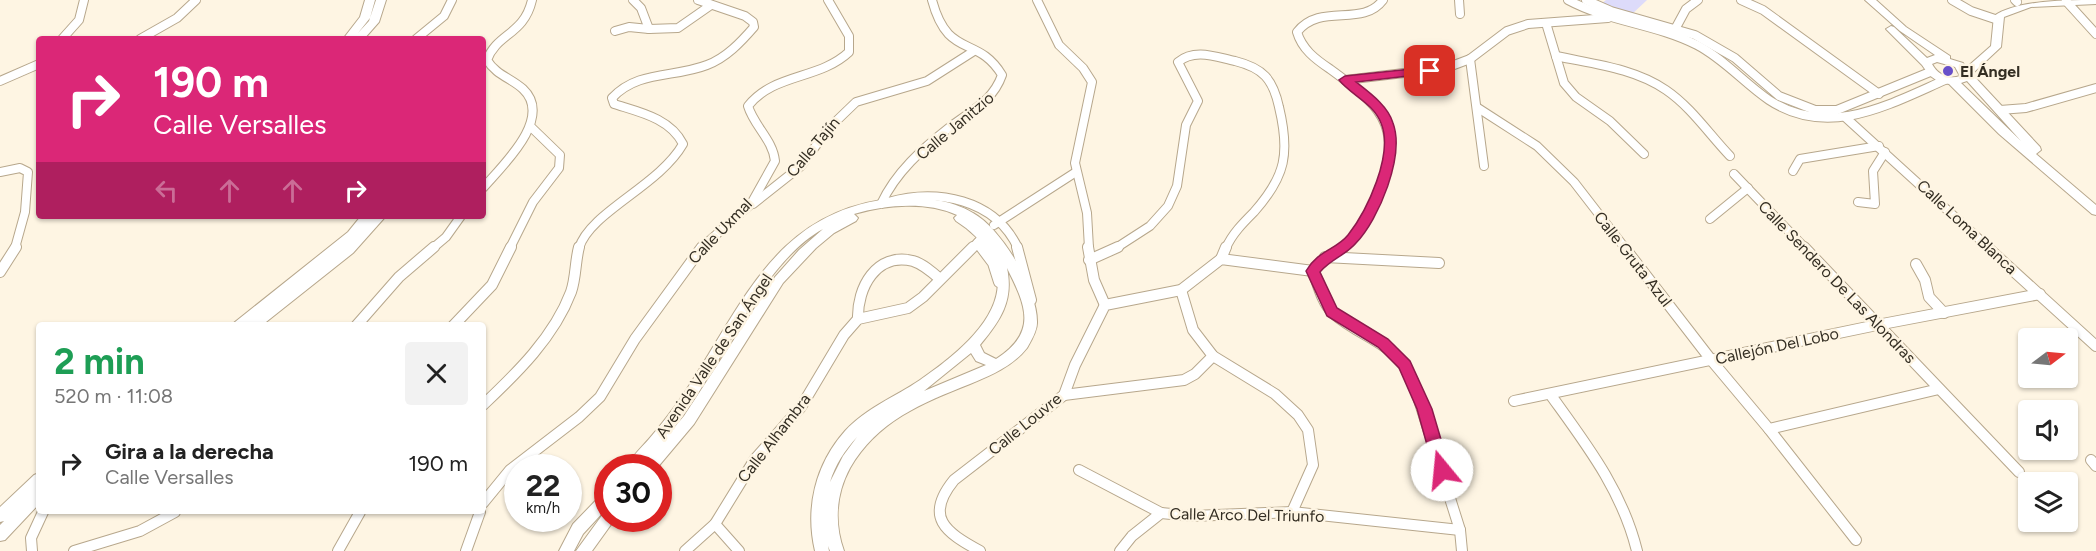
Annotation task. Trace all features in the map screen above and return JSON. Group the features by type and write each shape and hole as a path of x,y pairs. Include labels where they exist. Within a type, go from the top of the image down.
{"street":[{"path":"65,36 79,20 84,0"},
{"path":"145,36 177,18 196,0"},
{"path":"351,36 366,18 370,0"},
{"path":"361,36 374,22 381,0"},
{"path":"420,36 444,16 452,0"},
{"path":"486,184 531,127 536,112 534,99 495,70 487,60 490,51 525,21 532,0"},
{"path":"633,0 644,14 649,30"},
{"path":"486,402 526,362 554,328 571,292 575,258 582,238 598,222 661,171 679,153 683,144 681,136 663,122 614,104 612,98 640,79 693,69 713,62 725,55 754,27 753,22 745,16 698,0"},
{"name":"Calle Uxmal","path":"486,499 510,470 592,405 606,389 660,301 688,264 706,242 752,204 775,161 775,155 755,125 748,106 766,87 776,82 829,68 849,52 849,36 828,0"},
{"name":"Calle Janitzio","path":"882,204 891,183 946,130 997,90 1002,75 998,67 984,55 947,38 940,28 932,0"},
{"path":"1037,0 1059,45 1083,68 1092,82 1075,152 1076,172 1087,213 1089,260 1094,280 1106,305 1181,290 1221,259 1231,239 1268,196 1283,167 1286,148 1277,94 1270,76 1253,65 1202,55 1185,57 1178,62 1198,101 1186,125 1172,199 1144,230 1118,248 1089,260"},
{"path":"1313,271 1324,257 1351,240 1372,207 1389,162 1390,145 1387,122 1371,100 1301,45 1296,37 1298,29 1317,17 1371,11 1381,5 1383,0"},
{"path":"1459,0 1460,14"},
{"path":"1568,0 1609,18 1674,31 1720,58 1766,98 1787,110 1818,120 1847,119 1949,80 1961,81 1966,73 1996,47 1998,20 2005,9 2016,1 2096,1"},
{"path":"1586,0 1725,51 1790,102 1815,110 1837,110 1879,94 1928,68 1936,58 1952,62 1981,59"},
{"path":"1674,31 1686,9 1698,0"},
{"path":"1741,0 1763,10 1879,94"},
{"path":"1860,0 1928,68 1949,80 2023,148 2096,209"},
{"path":"1870,0 1904,29 1966,73 2037,151 2096,201"},
{"path":"1952,0 1971,11 1998,20"},
{"path":"2066,1 2096,34"},
{"path":"615,31 629,27 649,30 678,28 711,5"},
{"path":"1345,80 1430,71 1470,59 1507,31 1528,24 1622,15"},
{"path":"1546,23 1561,76 1569,90 1610,121 1644,154"},
{"name":"Calle Tajín","path":"752,204 797,171 828,128 856,102 927,81 974,51"},
{"path":"1556,56 1632,74 1655,83 1675,98 1730,156"},
{"path":"1470,59 1484,166"},
{"path":"30,67 36,62"},
{"path":"0,81 36,65"},
{"path":"2000,110 2026,108 2096,88"},
{"path":"1974,103 2008,119"},
{"name":"Calle Gruta Azul","path":"1478,108 1536,146 1565,172 1712,361 1856,540"},
{"name":"Calle Loma Blanca","path":"1837,110 2096,346"},
{"path":"457,322 492,285 533,202 559,168 560,155 531,127"},
{"path":"2023,148 2056,172 2067,177 2071,185 2096,209"},
{"path":"1793,171 1800,159 1882,149 1873,171 1875,204 1858,202"},
{"path":"0,172 20,168 28,171 23,226 12,258 0,272"},
{"path":"998,223 1065,177 1076,172"},
{"name":"Calle Sendero De Las Alondras","path":"1734,174 2019,472"},
{"path":"1710,219 1748,188"},
{"path":"837,551 830,524 833,491 849,457 862,439 876,424 907,404 998,365 1020,346 1030,330 1032,318 1029,284 1022,260 998,223 969,204 925,195 910,196 882,204"},
{"name":"Avenida Valle de San Ángel","path":"645,454 673,421 732,326 773,269 816,226 846,213 882,204 917,202 948,206 972,216 984,225 999,242 1011,264 1032,318"},
{"name":"Avenida Valle de San Ángel","path":"661,454 689,420 795,259 823,234 853,218 904,209 929,211 959,218 982,235 998,258 1006,289 996,313 973,344 934,377 885,406 849,436 826,470 820,488 816,522 822,551"},
{"path":"242,322 352,235 365,219"},
{"path":"257,322 349,250 377,219"},
{"path":"360,322 399,277 446,237 454,221"},
{"path":"940,279 913,262 894,261 880,266 865,281 860,292 856,306 858,319 908,308 923,297 979,241 993,263 998,276 996,313"},
{"path":"1324,257 1439,263"},
{"path":"1221,259 1313,271"},
{"path":"1916,264 1925,280 1929,297 1944,313"},
{"path":"1313,271 1332,312 1383,343 1405,365 1424,409 1460,530 1462,551"},
{"path":"1181,290 1193,330 1213,356 1275,394 1298,415 1308,430 1313,465 1293,512"},
{"name":"Callejón Del Lobo","path":"1514,401 1877,325 2040,294"},
{"name":"Calle Louvre","path":"980,551 959,541 944,527 938,516 937,503 942,492 954,480 1064,395 1076,365 1106,305"},
{"path":"740,314 754,320"},
{"name":"Calle Alhambra","path":"685,551 715,524 723,507 755,459 801,407 844,334 858,319"},
{"path":"732,326 745,332"},
{"path":"973,344 980,357 998,365"},
{"path":"1064,395 1184,380 1195,375 1213,356"},
{"path":"1769,429 1939,389"},
{"path":"1550,394 1613,483 1632,524 1637,551"},
{"path":"1079,470 1161,513"},
{"path":"0,516 36,482"},
{"path":"0,535 36,497"},
{"path":"566,551 578,529 594,512"},
{"name":"Calle Arco Del Triunfo","path":"1120,551 1132,536 1161,513 1192,516 1293,512 1460,530"},
{"path":"32,551 31,538 42,514"},
{"path":"74,551 140,531 171,514"},
{"path":"338,551 359,514"},
{"path":"466,551 479,514"},
{"path":"715,524 738,551"},
{"path":"583,551 597,532"}],"shaded area":[{"path":"1606,0 1647,0 1631,15 1601,4"}],"place":[{"name":"El Ángel","path":"1948,71"}],"route":[{"path":"1430,71 1373,75 1345,80 1371,100 1387,122 1390,145 1389,162 1372,207 1351,240 1324,257 1313,271 1329,309 1337,317 1383,343 1405,365 1424,409 1442,470"}]}
